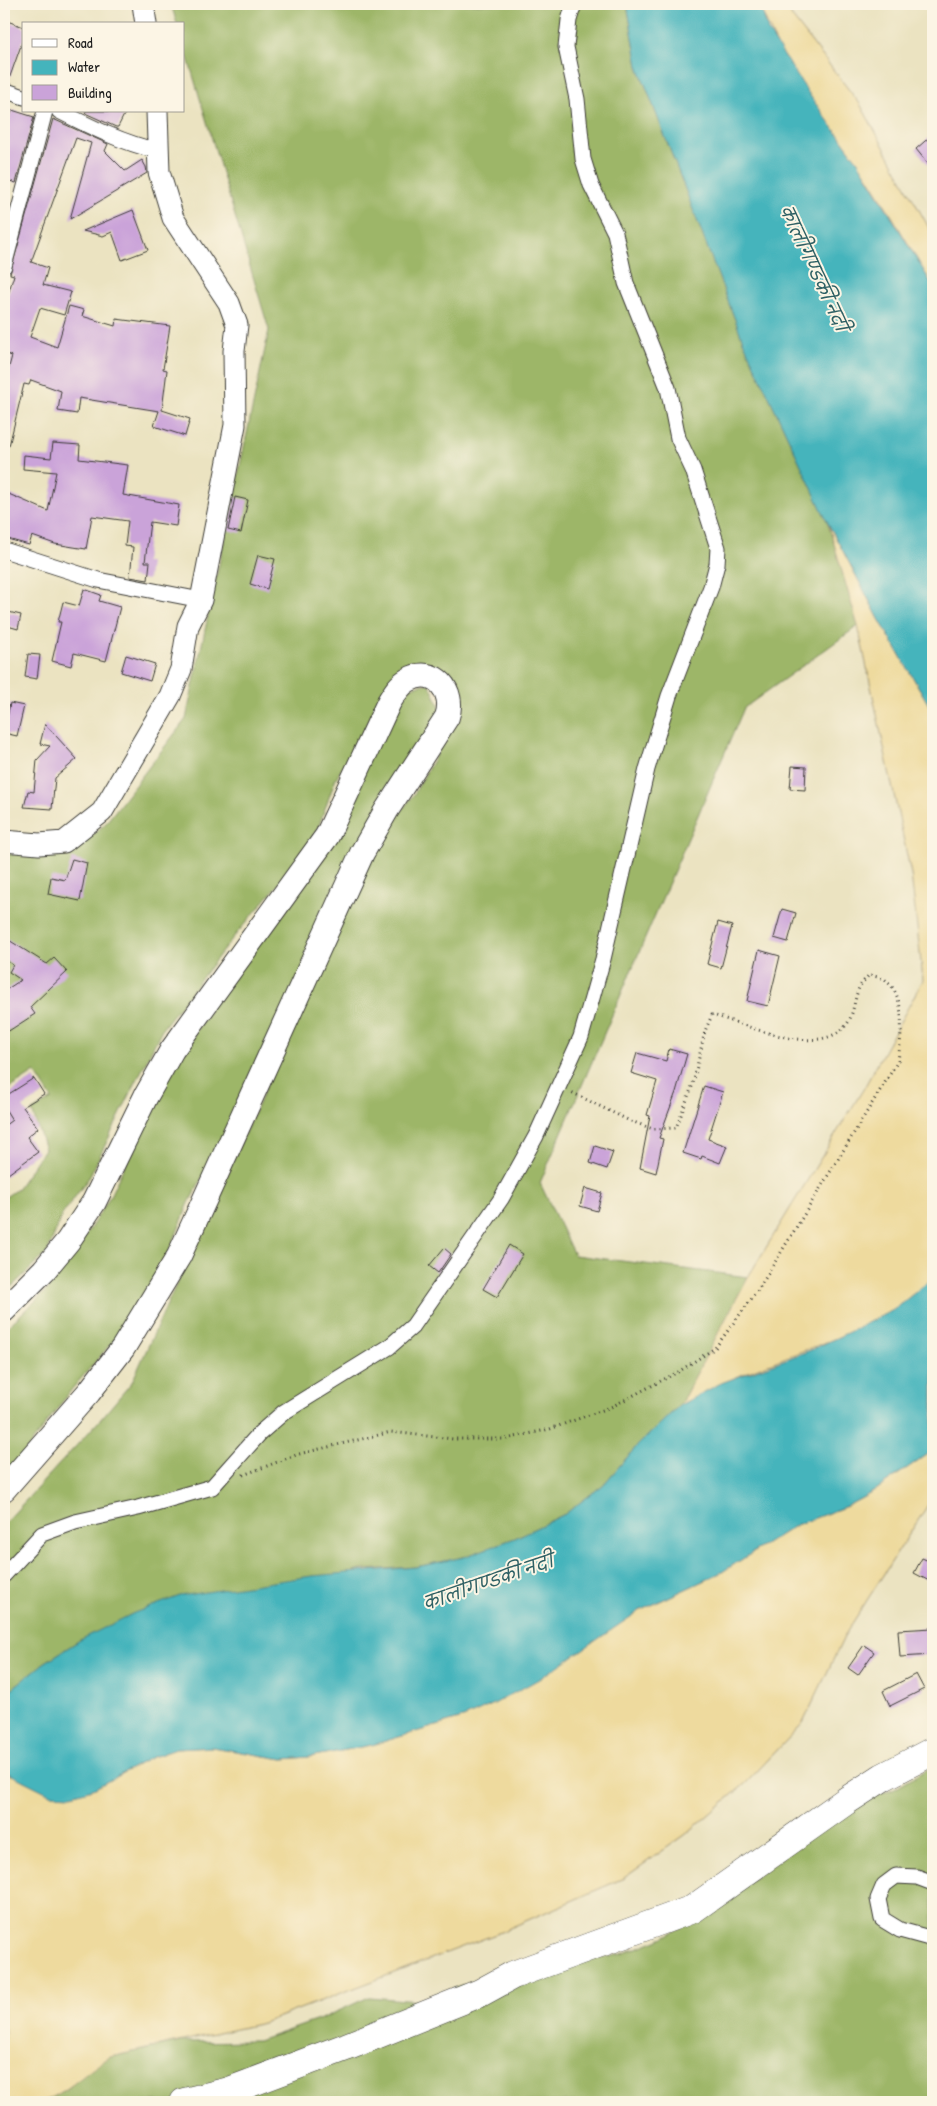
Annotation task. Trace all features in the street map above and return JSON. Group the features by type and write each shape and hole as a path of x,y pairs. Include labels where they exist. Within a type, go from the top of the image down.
{"highway":[{"path":"184,2102 229,2091 346,2047 480,1993 514,1975 693,1908 883,1777 933,1751"}],"main road":[{"path":"144,4 146,22"},
{"path":"4,842 39,844 64,842 102,812 170,696 181,668 188,626 201,600 235,425 234,351 237,325 229,303 173,218 159,172 157,112"},
{"path":"4,1310 44,1270 68,1241 94,1202 146,1096 172,1050 327,836 389,702 397,690 407,681 416,677 434,678 443,686 449,696 451,706 447,717 386,811 362,854 179,1256 123,1348 89,1392 4,1489"}],"street":[{"path":"4,1574 42,1534 75,1522 138,1508 212,1487 260,1433 284,1412 389,1347 413,1326 502,1199 536,1136 581,1037 603,959 647,769 669,696 711,587 717,564 718,548 693,470 678,438 668,388 626,283 615,233 592,185 583,159 578,108 566,47 569,20 574,4"},
{"path":"4,90 22,96"},
{"path":"4,266 45,112"},
{"path":"61,112 136,146 158,151"},
{"path":"4,550 98,580 201,600"},
{"path":"933,1883 917,1876 896,1876 884,1885 878,1899 882,1919 900,1930 933,1939"}],"path":[{"path":"212,1487 299,1454 391,1432 453,1439 506,1438 550,1430 611,1408 678,1372 715,1348 758,1290 898,1061 903,1021 896,995 884,979 869,975 860,987 848,1023 834,1037 816,1040 753,1030 712,1015 705,1031 693,1084 676,1128 653,1129 628,1120 574,1094 559,1084"}],"green space":[{"path":"171,4 627,4 638,66 744,343 828,523 858,626 744,708 540,1183 574,1255 748,1277 680,1405 637,1446 603,1485 565,1514 515,1538 464,1557 416,1567 362,1570 80,1640 44,1663 4,1695 4,1524 100,1420 132,1382 374,848 414,794 460,712 454,680 427,662 390,678 357,745 336,778 318,828 301,858 232,939 162,1029 90,1176 62,1215 47,1253 4,1294 4,1198 17,1189 45,1149 32,1111 52,1099 35,1072 4,1092 4,854 73,852 105,824 186,719 269,330 185,48 185,22 176,22"},
{"path":"429,683 442,711 189,1203 156,1284 132,1319 72,1389 17,1463 4,1475 4,1330 47,1290 76,1251 108,1200 163,1085 375,740 411,687"},
{"path":"933,1766 933,2102 39,2102 66,2090 93,2066 110,2057 181,2042 258,2041 321,2019 369,1997 418,2001 462,1986 622,1954 664,1937 697,1918 861,1800 893,1790"}],"sand":[{"path":"760,4 787,4 792,17 860,104 933,235 933,286 868,177 790,67 768,26"},
{"path":"828,523 879,619 933,712 933,1278 919,1293 901,1306 860,1328 739,1376 680,1405 748,1277 864,1088 923,980 911,874 858,626"},
{"path":"933,1450 933,1497 846,1633 803,1723 746,1783 685,1835 624,1878 496,1934 263,2023 110,2057 68,2088 50,2098 31,2103 4,2102 4,1774 95,1788 150,1758 176,1749 212,1747 283,1759 309,1757 372,1745 466,1717 641,1610 722,1572 796,1525 847,1506 873,1492"}],"water":[{"name":"कालीगण्डकी नदी","path":"627,4 760,4 768,31 813,100 859,163 933,286 933,712 879,619 828,523 744,343 638,66"},
{"name":"कालीगण्डकी नदी","path":"933,1278 933,1450 873,1492 847,1506 796,1525 722,1572 641,1610 539,1679 494,1704 466,1717 372,1745 309,1757 283,1759 212,1747 176,1749 150,1758 95,1788 72,1795 50,1794 10,1774 4,1774 4,1695 44,1663 80,1640 134,1613 180,1596 312,1576 416,1567 464,1557 515,1538 565,1514 603,1485 637,1446 680,1405 721,1383 811,1350 893,1310"}],"building":[{"path":"7,21 22,26 22,43 8,82 4,81 4,30"},
{"path":"12,110 34,117 16,183 4,179 4,135"},
{"path":"86,112 126,112 118,127"},
{"path":"53,119 108,144 105,151 125,171 142,160 147,173 70,219 91,143 76,138 31,262 48,268 43,285 71,292 64,315 40,308 30,337 57,347 69,306 84,310 82,316 115,326 116,319 170,326 163,369 167,370 162,410 190,419 185,436 154,426 159,411 79,398 77,414 58,411 61,391 31,380 29,385 24,384 9,446 4,445 4,385 12,356 4,353 4,307 14,275 10,274"},
{"path":"933,134 933,170 916,149"},
{"path":"133,210 148,250 122,260 112,232 103,236 83,231"},
{"path":"53,443 80,445 79,459 128,465 123,495 179,505 176,526 150,522 145,562 150,562 148,580 130,577 133,547 125,546 128,521 92,516 86,549 55,544 32,536 29,545 4,538 4,492 48,511 56,472 23,469 24,455 51,458"},
{"path":"235,497 248,500 241,533 228,530"},
{"path":"258,555 275,559 267,589 250,584"},
{"path":"84,589 101,595 99,601 120,607 106,661 74,653 71,666 52,661 61,622 58,622 63,602 79,606"},
{"path":"4,611 21,615 18,629 4,625"},
{"path":"28,654 40,655 37,679 25,677"},
{"path":"126,655 155,664 150,681 121,672"},
{"path":"10,703 24,706 17,736 4,733"},
{"path":"45,724 77,759 55,778 52,809 24,807 28,791 34,792 37,760 50,746 40,744"},
{"path":"792,766 806,767 805,790 790,789"},
{"path":"72,859 87,863 80,901 48,894 51,877 65,880"},
{"path":"782,909 796,913 788,942 774,938"},
{"path":"718,922 732,926 721,968 707,964"},
{"path":"4,937 47,964 54,958 67,972 30,1007 35,1014 4,1034 4,991 21,980 9,972 13,965 4,959"},
{"path":"759,950 780,956 768,1006 747,1001"},
{"path":"669,1049 687,1054 676,1092 659,1138 663,1139 656,1173 640,1168 650,1116 647,1115 657,1081 631,1073 637,1053 666,1061"},
{"path":"34,1078 44,1094 23,1107 38,1128 27,1137 38,1152 4,1177 4,1126 12,1120 4,1107 4,1097"},
{"path":"704,1086 723,1092 708,1139 727,1146 720,1163 702,1156 701,1159 683,1153"},
{"path":"595,1146 613,1152 607,1169 590,1163"},
{"path":"585,1188 602,1193 597,1211 580,1206"},
{"path":"509,1245 523,1254 497,1297 483,1289"},
{"path":"444,1248 451,1254 438,1273 429,1266"},
{"path":"922,1558 933,1563 933,1583 914,1573"},
{"path":"933,1628 933,1655 900,1657 898,1630"},
{"path":"864,1645 874,1652 858,1675 848,1668"},
{"path":"916,1674 924,1689 890,1706 883,1691"}]}
